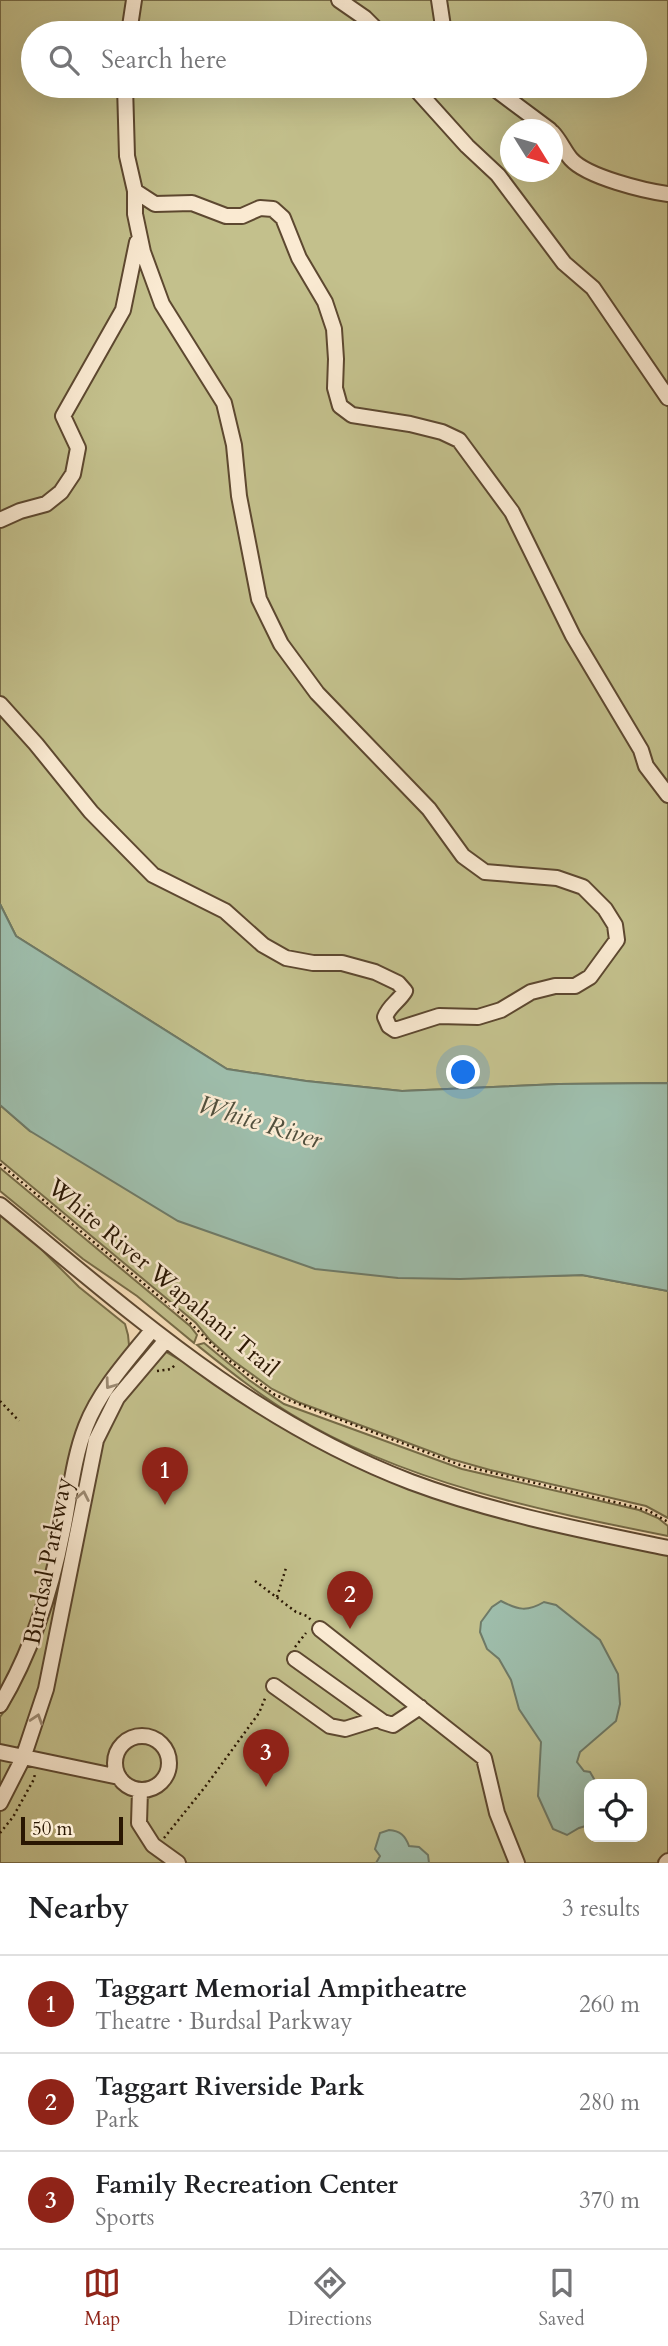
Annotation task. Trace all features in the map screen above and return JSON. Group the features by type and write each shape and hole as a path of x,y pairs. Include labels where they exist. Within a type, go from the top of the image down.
{"street":[{"path":"131,21 134,0"},
{"path":"339,0 368,21"},
{"path":"439,0 442,21"},
{"path":"0,704 92,812 153,875 225,911 263,945 286,958 313,963 342,962 375,972 398,983 405,991 400,1000 388,1009 385,1017 389,1026 395,1030 439,1016 478,1017 501,1010 531,992 555,986 575,986 590,977 617,940 615,925 605,909 583,887 557,878 485,872 463,856 429,809 317,693 281,644 259,599 239,496 234,445 224,403 162,304 143,252 135,214 135,191 127,156 125,98"},
{"path":"424,98 467,146 498,175 564,263 593,288 668,398"},
{"path":"507,98 535,119"},
{"path":"563,148 572,160 608,179 668,194"},
{"path":"135,191 155,204 192,203 226,216 242,216 260,208 273,209 283,218 299,258 325,302 334,329 335,388 340,406 352,415 410,424 442,432 459,440 512,512 573,636 641,750 646,766 665,787"},
{"path":"0,520 47,504 61,492 72,474 78,448 64,416 123,310 139,226"},
{"path":"0,1205 203,1370 323,1443 380,1469 479,1505 668,1548"},
{"name":"Burdsal Parkway","path":"0,1705 31,1644 52,1585 78,1450 87,1424 109,1384 152,1330"},
{"name":"Burdsal Parkway","path":"0,1803 23,1758 40,1709 55,1652 96,1440 117,1398 166,1340"},
{"path":"319,1623 484,1758 497,1813 517,1863"},
{"path":"292,1658 377,1719 393,1725 420,1707"},
{"path":"269,1688 330,1726 345,1729 377,1719"},
{"path":"0,1752 119,1777 132,1788 140,1790 158,1785 168,1770 167,1752 155,1739 138,1736 122,1744 115,1760 119,1777"},
{"path":"140,1790 139,1823 153,1845 178,1863"}],"path":[{"name":"White River Wapahani Trail","path":"0,1164 185,1318 226,1358 275,1395 460,1465 642,1509 668,1522"},
{"path":"0,1401 19,1421"},
{"path":"276,1597 286,1568"},
{"path":"255,1581 296,1612 319,1623"},
{"path":"292,1658 305,1634"},
{"path":"153,1845 169,1835 259,1713 269,1688"}],"shaded area":[{"path":"0,0 668,0 668,1083 559,1084 402,1091 227,1069 16,936 0,904"},
{"path":"0,1105 30,1131 544,1276 582,1275 668,1291 668,1518 646,1506 451,1459 298,1402 272,1389 231,1359 196,1323 0,1160"},
{"path":"0,1168 190,1326 197,1335 194,1343 137,1296 83,1259 0,1191"},
{"path":"0,1214 30,1238 79,1287 125,1324 128,1335 126,1355 93,1401 56,1550 92,1431 159,1348 380,1469 668,1551 668,1863 0,1863 0,1717 8,1706 29,1639 0,1693"},
{"path":"204,1343 249,1380 284,1404 462,1469 639,1510 658,1518 668,1526 668,1536 572,1516 474,1491 379,1458 334,1438 291,1414 197,1345"}],"water":[{"name":"White River","path":"0,904 16,936 227,1069 402,1091 559,1084 668,1083 668,1291 582,1275 398,1278 315,1269 178,1221 30,1131 0,1105"},
{"path":"501,1601 522,1609 544,1602 556,1605 600,1640 618,1674 620,1704 616,1721 580,1752 577,1762 594,1779 584,1779 584,1826 567,1835 553,1829 538,1796 541,1742 519,1709 511,1680 499,1659 487,1649 480,1632 481,1622 492,1607"},
{"path":"389,1830 402,1834 409,1846 419,1847 428,1855 429,1863 376,1863 380,1856 375,1849 380,1833"}],"place":[{"name":"Taggart Memorial Ampitheatre","path":"165,1505"},
{"name":"Taggart Riverside Park","path":"350,1629"},
{"name":"Family Recreation Center","path":"266,1787"}]}
